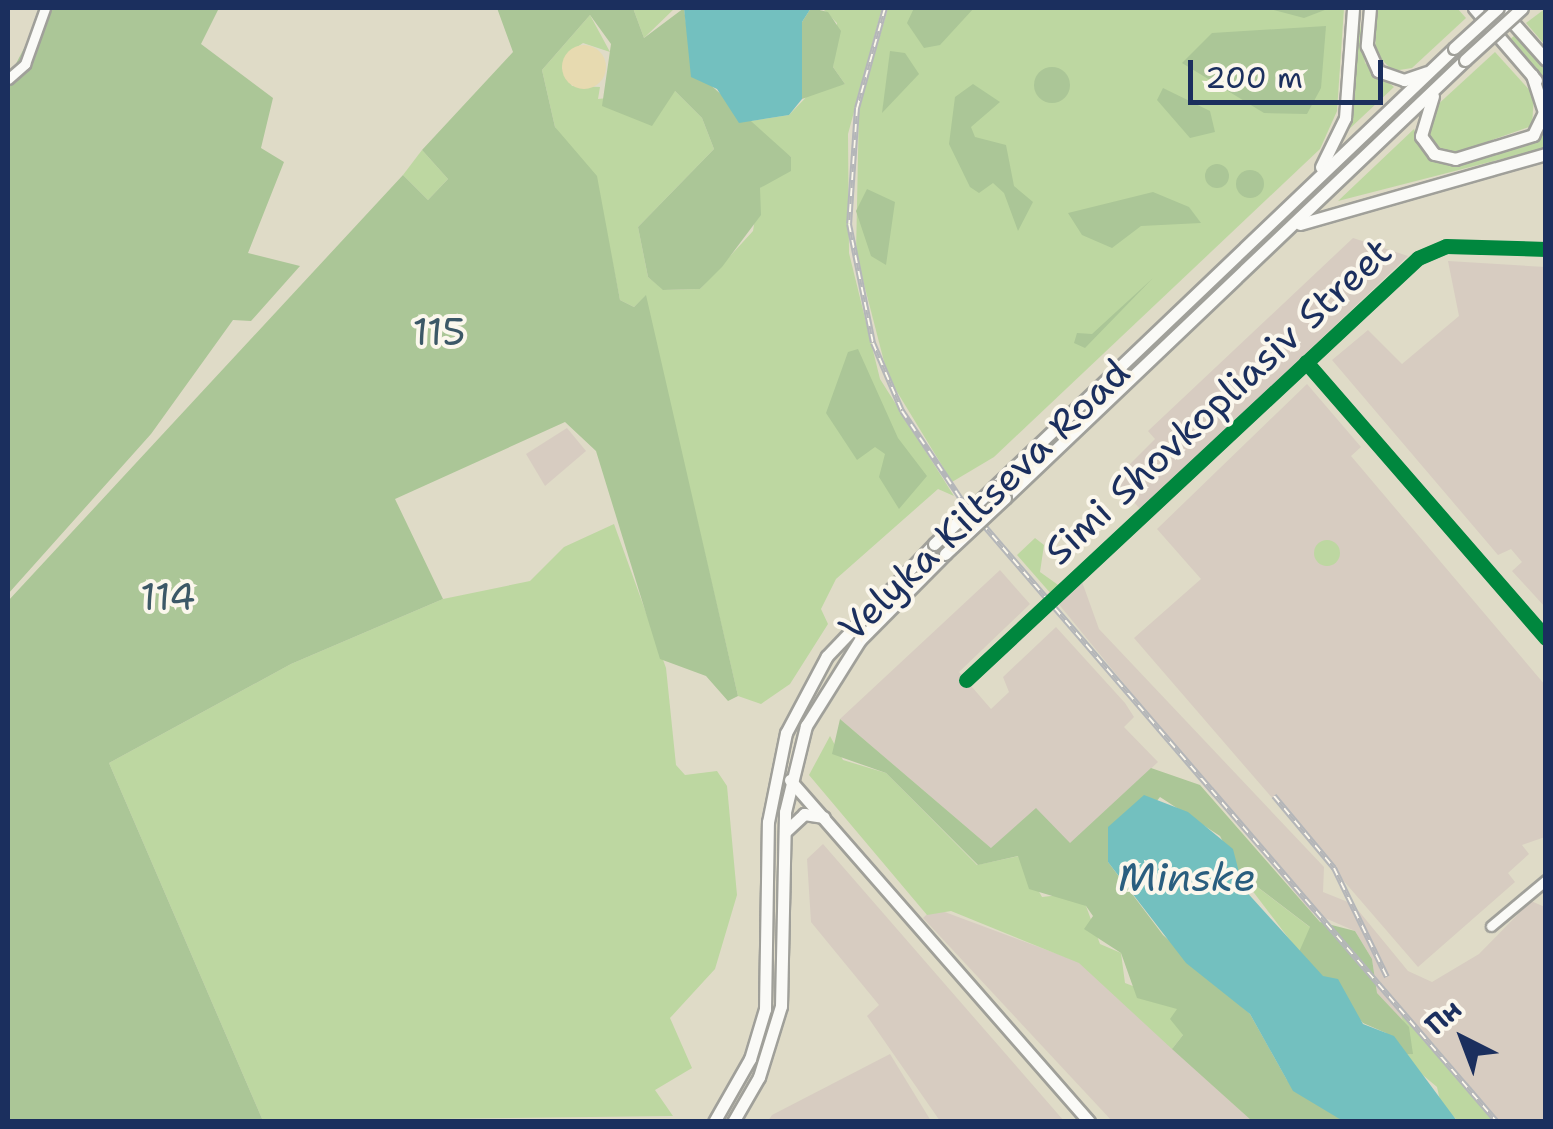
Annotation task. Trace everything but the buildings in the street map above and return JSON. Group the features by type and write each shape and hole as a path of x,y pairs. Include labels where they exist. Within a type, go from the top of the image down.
{"main road":[{"path":"1310,184 1345,118 1353,8"},
{"path":"1370,8 1367,46 1378,71 1404,80 1431,70"},
{"path":"1474,8 1546,91"},
{"path":"1499,8 1544,57"},
{"name":"Velyka Kiltseva Road","path":"714,1122 750,1059 765,1009 769,811 786,733 826,656 934,544 1499,8"},
{"name":"Velyka Kiltseva Road","path":"784,835 790,780 837,670 945,554 1522,8"},
{"path":"1444,80 1420,130 1428,149 1455,159 1533,135 1544,110 1532,75"},
{"path":"1279,236 1336,206 1546,154"},
{"path":"790,780 1089,1122"},
{"path":"732,1122 759,1077 781,1006 784,835 804,814 824,816"}],"street":[{"path":"8,79 25,64 45,8"},
{"name":"Simi Shovkopliasiv Street","path":"966,680 1306,362 1434,248 1546,249"},
{"path":"1306,362 1546,638"},
{"path":"1491,926 1546,880"}],"shaded area":[{"path":"1353,238 1408,256 1141,510 1114,480 1155,439 1148,431"},
{"path":"1448,261 1545,267 1545,607 1512,571 1522,562 1511,549 1498,555 1332,360 1368,330 1402,364 1459,316"},
{"path":"1307,384 1361,447 1351,456 1545,685 1545,837 1522,845 1529,854 1508,873 1515,882 1418,967 1134,638 1201,579 1157,529"},
{"path":"567,428 586,451 545,486 526,454"},
{"path":"1000,570 1030,604 959,672 991,709 1009,692 1003,677 1056,627 1125,703 1134,717 1124,727 1158,762 1070,844 991,848 840,719"},
{"path":"1081,579 1099,629 1324,867 1323,892 1353,904 1408,971 1432,982 1479,954 1531,901 1545,907 1545,1121 1494,1121 1377,993 1372,959 1355,931 1311,912 1057,602"},
{"path":"823,844 1064,1121 940,1121 867,1016 879,1005 811,922 807,859"},
{"path":"934,908 1079,962 1252,1121 1112,1121 923,918"},
{"path":"890,1054 931,1121 768,1121 772,1115"}],"green space":[{"path":"45,8 219,8 201,44 273,98 261,148 284,162 248,253 300,266 251,321 233,320 151,434 8,594 8,79"},
{"path":"497,8 633,8 644,38 684,8 690,53 705,80 791,157 791,171 760,188 761,215 722,267 700,289 663,290 648,277 638,227 714,149 702,118 675,91 652,126 602,106 611,44 590,15 542,70 555,127 597,176 620,300 634,307 646,295 738,696 728,701 706,676 660,659 596,451 565,422 395,499 443,599 291,664 109,763 263,1121 8,1122 8,601 403,175 428,200 448,179 422,150 513,52"},
{"path":"633,8 675,8 644,38"},
{"path":"811,8 828,12 841,31 833,67 845,84 802,99 802,22"},
{"path":"822,8 882,8 848,134 849,253 880,379 954,496 938,489 836,579 821,609 828,624 790,684 761,704 738,696 645,297 634,307 620,300 599,195 555,127 542,70 590,15 610,52 583,43 567,54 562,68 572,86 600,87 598,99 675,91 702,118 714,149 638,227 648,277 664,290 700,289 753,231 760,188 791,157 744,122 789,115 816,87 845,84 833,67 837,23"},
{"path":"888,8 1344,8 1337,111 1320,149 994,457 952,482 888,377 856,253 859,108"},
{"path":"914,8 974,8 940,45 924,48 907,23"},
{"path":"1266,8 1330,8 1304,18"},
{"path":"1358,8 1365,63 1394,87 1345,133"},
{"path":"1377,8 1457,8 1466,18 1412,68 1393,71 1375,53"},
{"path":"1546,8 1546,45 1545,45 1526,23"},
{"path":"1326,26 1321,88 1307,114 1264,113 1182,63 1212,33"},
{"path":"1515,35 1545,70 1545,87 1507,42"},
{"path":"890,51 905,53 919,74 882,113"},
{"path":"1495,52 1534,95 1532,126 1455,153 1440,150 1426,132 1434,108"},
{"path":"1052,67 1065,72 1070,85 1065,98 1052,103 1039,98 1034,85 1039,72"},
{"path":"973,84 1000,102 971,127 975,137 1006,145 1014,186 1033,202 1018,231 1004,193 993,183 979,193 970,187 949,144 955,97"},
{"path":"1163,88 1210,111 1215,132 1190,138 1157,100"},
{"path":"1545,128 1545,148 1338,201 1414,129 1424,152 1452,164 1526,146"},
{"path":"422,150 448,179 428,200 403,175"},
{"path":"1217,164 1226,167 1226,185 1217,188 1208,185 1205,176 1208,167"},
{"path":"1250,170 1260,174 1264,184 1260,194 1250,198 1240,194 1236,184 1240,174"},
{"path":"867,189 895,202 886,265 871,256 856,211"},
{"path":"1153,192 1189,207 1201,223 1141,226 1112,248 1082,235 1068,213"},
{"path":"1153,278 1085,348 1074,343 1077,333 1092,334"},
{"path":"858,349 898,438 927,476 899,509 879,477 885,454 875,447 857,460 826,413 848,352"},
{"path":"614,524 666,668 676,765 685,775 717,771 727,786 737,895 715,969 670,1018 692,1068 655,1090 673,1116 263,1121 109,763 291,664 443,599 530,581 564,547"},
{"path":"1035,538 1044,545 1040,572 1061,587 1052,595 1017,555"},
{"path":"1327,540 1336,544 1340,553 1336,562 1327,566 1318,562 1314,553 1318,544"},
{"path":"840,719 991,848 1036,808 1070,843 1151,768 1200,785 1320,922 1355,931 1372,959 1377,993 1409,1027 1413,1054 1399,1055 1386,1033 1363,1023 1299,952 1310,927 1239,873 1220,836 1160,797 1108,862 1163,935 1250,1014 1287,1080 1343,1121 1252,1121 1172,1049 1183,1035 1170,1019 1177,1009 1137,998 1121,953 1084,929 1093,916 1086,906 1029,889 1018,856 978,865 886,773 832,754"},
{"path":"830,736 843,760 886,773 977,865 1019,856 1042,897 1069,894 1086,906 1100,944 1121,953 1125,983 1164,998 1107,936 1178,1009 1183,1035 1172,1049 1079,963 951,911 927,915 809,775"},
{"path":"1239,873 1311,928 1305,947 1299,952"},
{"path":"1401,1014 1494,1121 1457,1120 1441,1105 1437,1087 1399,1055 1412,1054"}],"sand":[{"path":"584,45 600,51 606,67 600,83 584,89 568,83 562,67 568,51"}],"water":[{"path":"684,8 811,8 802,22 802,99 789,115 739,123 717,89 691,77"},
{"name":"Minske","path":"1144,795 1188,812 1233,849 1243,888 1323,976 1338,979 1363,1024 1394,1036 1457,1121 1343,1121 1293,1091 1250,1014 1186,963 1108,862 1108,827"}],"railway":[{"path":"885,8 857,108 849,224 873,343 902,411 961,499 1497,1122"},
{"path":"1274,796 1334,868 1387,977"}],"cycle path":[{"path":"966,680 1418,258 1446,246 1546,249"},
{"path":"1306,362 1546,638"}],"park label":[{"name":"115","path":"439,332"},
{"name":"114","path":"168,597"}]}
